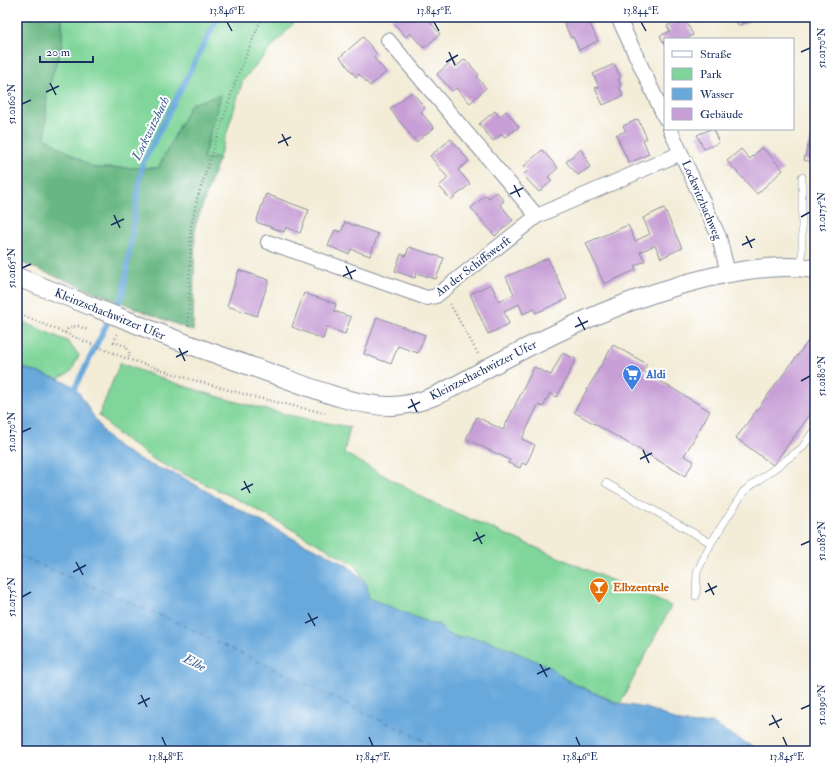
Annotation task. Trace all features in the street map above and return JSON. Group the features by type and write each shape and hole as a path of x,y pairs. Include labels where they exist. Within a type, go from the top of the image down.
{"street":[{"path":"618,17 664,116"},
{"path":"388,40 537,216"},
{"name":"Lockwitzbachweg","path":"670,130 719,237 728,273"},
{"name":"An der Schiffswerft","path":"268,242 427,298 436,296 443,292 537,216 682,153"},
{"name":"Kleinzschachwitzer Ufer","path":"17,277 134,324 181,341 334,395 377,406 408,405 423,401 559,332 632,300 678,285 728,273 770,268 808,268"}],"lane":[{"path":"802,177 808,268"},
{"path":"696,596 697,572 711,542 744,491 802,448 815,429"},
{"path":"606,483 711,542"}],"path":[{"path":"181,341 189,324 191,227 197,199 236,80 262,17"},
{"path":"443,292 485,369"},
{"path":"17,314 126,359 130,354 126,346 114,342"},
{"path":"65,333 68,328 78,326 88,330"}],"green space":[{"path":"17,17 62,17 62,45 47,92 45,138 94,168 158,168 191,104 221,95 203,159 219,158 195,227 193,331 17,261"},
{"path":"62,17 299,17 243,80 219,158 203,159 221,95 191,104 158,168 94,168 45,138 47,92 62,45"},
{"path":"17,319 67,341 79,355 71,372 58,379 17,366"},
{"path":"120,363 205,393 262,409 350,427 344,453 433,503 671,606 620,704 575,684 558,674 552,668 492,642 469,637 459,638 448,634 438,624 432,624 369,598 367,586 356,565 239,500 156,461 116,433 99,415"}],"water":[{"name":"Elbe","path":"17,366 58,379 71,385 79,393 105,435 120,448 153,466 180,476 296,540 333,557 348,566 364,581 367,586 369,598 432,624 438,624 448,634 458,638 469,637 492,642 552,668 570,682 620,704 647,708 680,722 699,724 711,723 760,751 17,751"}],"building":[{"path":"394,17 432,17 433,19 430,22 440,34 424,48 410,33 406,37 391,20"},
{"path":"567,17 594,17 596,22 590,24 598,41 579,50 573,37 571,38 562,19"},
{"path":"684,17 693,35 688,38 664,38 664,43 660,36 670,31 667,26"},
{"path":"735,17 759,17 738,26"},
{"path":"790,17 801,17 800,20"},
{"path":"363,37 377,54 373,57 386,72 370,86 359,74 356,77 340,57"},
{"path":"465,59 479,75 477,77 486,88 470,103 456,88 452,91 437,74 452,61 456,67"},
{"path":"614,64 621,78 618,79 621,86 619,87 623,96 603,105 595,88 599,87 593,74"},
{"path":"412,92 425,108 421,112 434,128 416,142 390,109"},
{"path":"495,111 499,117 506,111 519,127 505,137 502,134 493,141 479,124"},
{"path":"638,119 647,138 643,140 649,154 629,163 616,135 626,131 623,126"},
{"path":"815,121 815,163 804,160"},
{"path":"709,130 713,130 719,143 704,149 697,135"},
{"path":"451,139 469,161 458,170 470,184 451,200 439,186 448,178 430,156"},
{"path":"762,147 783,170 757,194 727,161 741,149 750,159"},
{"path":"581,149 590,167 578,175 566,162"},
{"path":"542,150 558,168 548,177 552,181 539,192 523,175 527,171 523,167"},
{"path":"497,192 504,201 500,204 513,220 495,236 471,208 486,195 489,198"},
{"path":"266,194 309,210 300,233 286,227 284,232 256,222"},
{"path":"664,208 682,248 661,258 655,245 640,252 645,261 634,266 636,270 604,284 586,243 628,225 635,241 650,234 643,218"},
{"path":"345,222 378,234 370,256 351,249 349,254 328,246 335,230 341,232"},
{"path":"409,247 444,258 436,279 416,273 415,278 395,271 401,254 406,256"},
{"path":"548,258 567,299 536,313 534,309 523,314 519,304 504,311 509,324 488,334 470,294 491,284 499,301 514,294 506,277"},
{"path":"239,270 269,280 257,316 227,306"},
{"path":"304,293 336,304 334,311 351,317 345,334 327,327 323,339 292,327"},
{"path":"377,317 425,335 418,353 398,346 391,364 364,354"},
{"path":"815,332 815,408 773,465 736,438"},
{"name":"Aldi","path":"613,345 647,364 643,371 710,411 684,456 694,461 685,476 574,412"},
{"path":"562,353 576,359 557,397 550,393 543,407 538,405 522,439 535,445 526,465 522,463 520,468 508,463 510,460 466,439 477,417 503,430 534,367 551,375"}],"waterway":[{"name":"Lockwitzbach","path":"118,303 123,294 142,165 218,17"},
{"name":"Lockwitzbach","path":"72,393 107,324"}],"ferry route":[{"path":"17,555 178,623 445,751"}],"place":[{"name":"Aldi","path":"632,391"},
{"name":"Elbzentrale","path":"599,604"}]}
